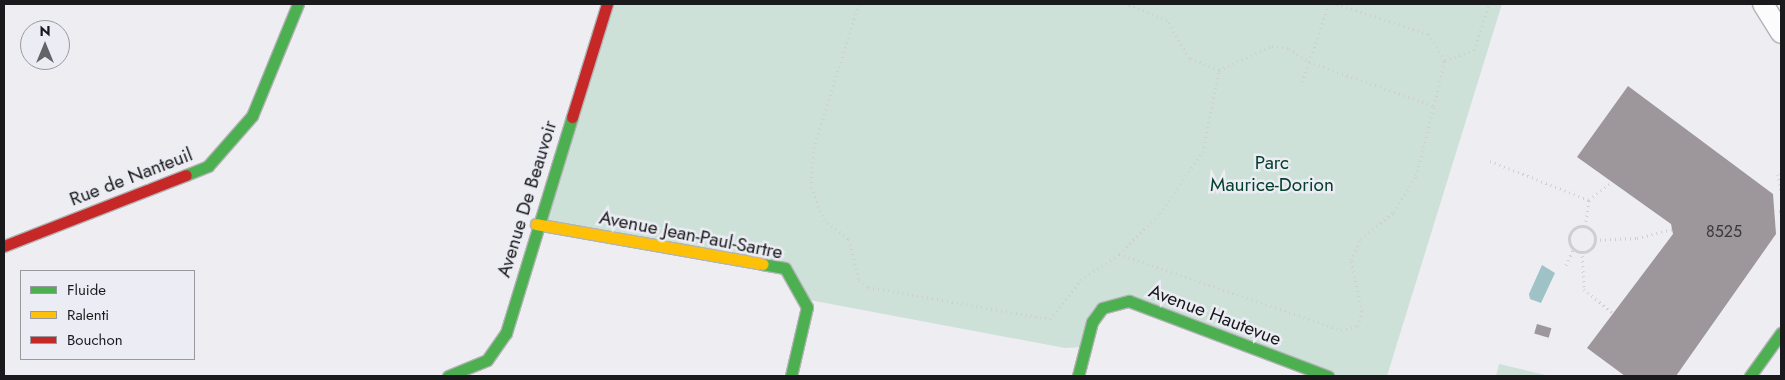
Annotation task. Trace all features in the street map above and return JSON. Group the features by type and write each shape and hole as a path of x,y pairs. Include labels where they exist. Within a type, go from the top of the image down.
{"street":[{"name":"Rue de Nanteuil","path":"4,246 208,166 252,116 298,4"},
{"name":"Avenue De Beauvoir","path":"448,376 487,360 506,333 536,224 607,4"},
{"path":"1763,4 1781,33"},
{"name":"Avenue Jean-Paul-Sartre","path":"536,224 786,268 807,307 791,376"},
{"name":"Avenue Hautevue","path":"1078,376 1092,322 1102,308 1129,302 1328,376"},
{"path":"1750,376 1781,333"}],"path":[{"path":"859,4 814,147 811,187 824,219 849,238 859,280 868,287 1050,319 1081,280 1119,254 1181,188 1203,152 1219,70"},
{"path":"1127,4 1167,20 1189,58 1219,70 1272,46 1289,48 1309,62 1434,106"},
{"path":"1301,85 1329,4"},
{"path":"1119,254 1341,330 1358,326 1362,311 1352,260 1361,239 1394,212 1416,176 1446,60 1428,34 1337,4"},
{"path":"1446,60 1474,50 1489,4"},
{"path":"1490,161 1589,200"},
{"path":"1778,174 1781,192"},
{"path":"1585,226 1589,200 1612,182"},
{"path":"1774,212 1781,211"},
{"path":"1585,226 1593,232 1595,240 1592,248 1582,251 1574,248 1569,237 1573,229 1585,226"},
{"path":"1595,240 1637,238 1672,229"},
{"path":"1566,265 1574,248"},
{"path":"1582,251 1584,289 1613,314"}],"green space":[{"name":"Parc Maurice-Dorion","path":"607,4 1502,4 1387,376 1328,376 1129,301 1102,308 1085,347 1065,348 804,299 785,268 536,224"},
{"path":"1499,364 1550,376 1496,376"}],"water":[{"path":"1542,265 1555,273 1541,303 1530,299 1529,294"}],"building":[{"path":"1628,86 1773,194 1776,234 1676,376 1625,376 1587,348 1673,234 1671,224 1577,157"},
{"path":"1537,324 1551,328 1549,338 1534,334"}],"traffic: fast":[{"path":"186,175 208,166 252,116 298,4"},
{"path":"448,376 487,360 506,333 572,117"},
{"path":"762,264 785,268 807,307 791,376"},
{"path":"1078,376 1092,322 1102,308 1129,301 1328,376"},
{"path":"1750,376 1781,333"}],"traffic: slow":[{"path":"536,224 762,264"}],"traffic: jam":[{"path":"572,117 607,4"},
{"path":"4,246 186,175"}]}
